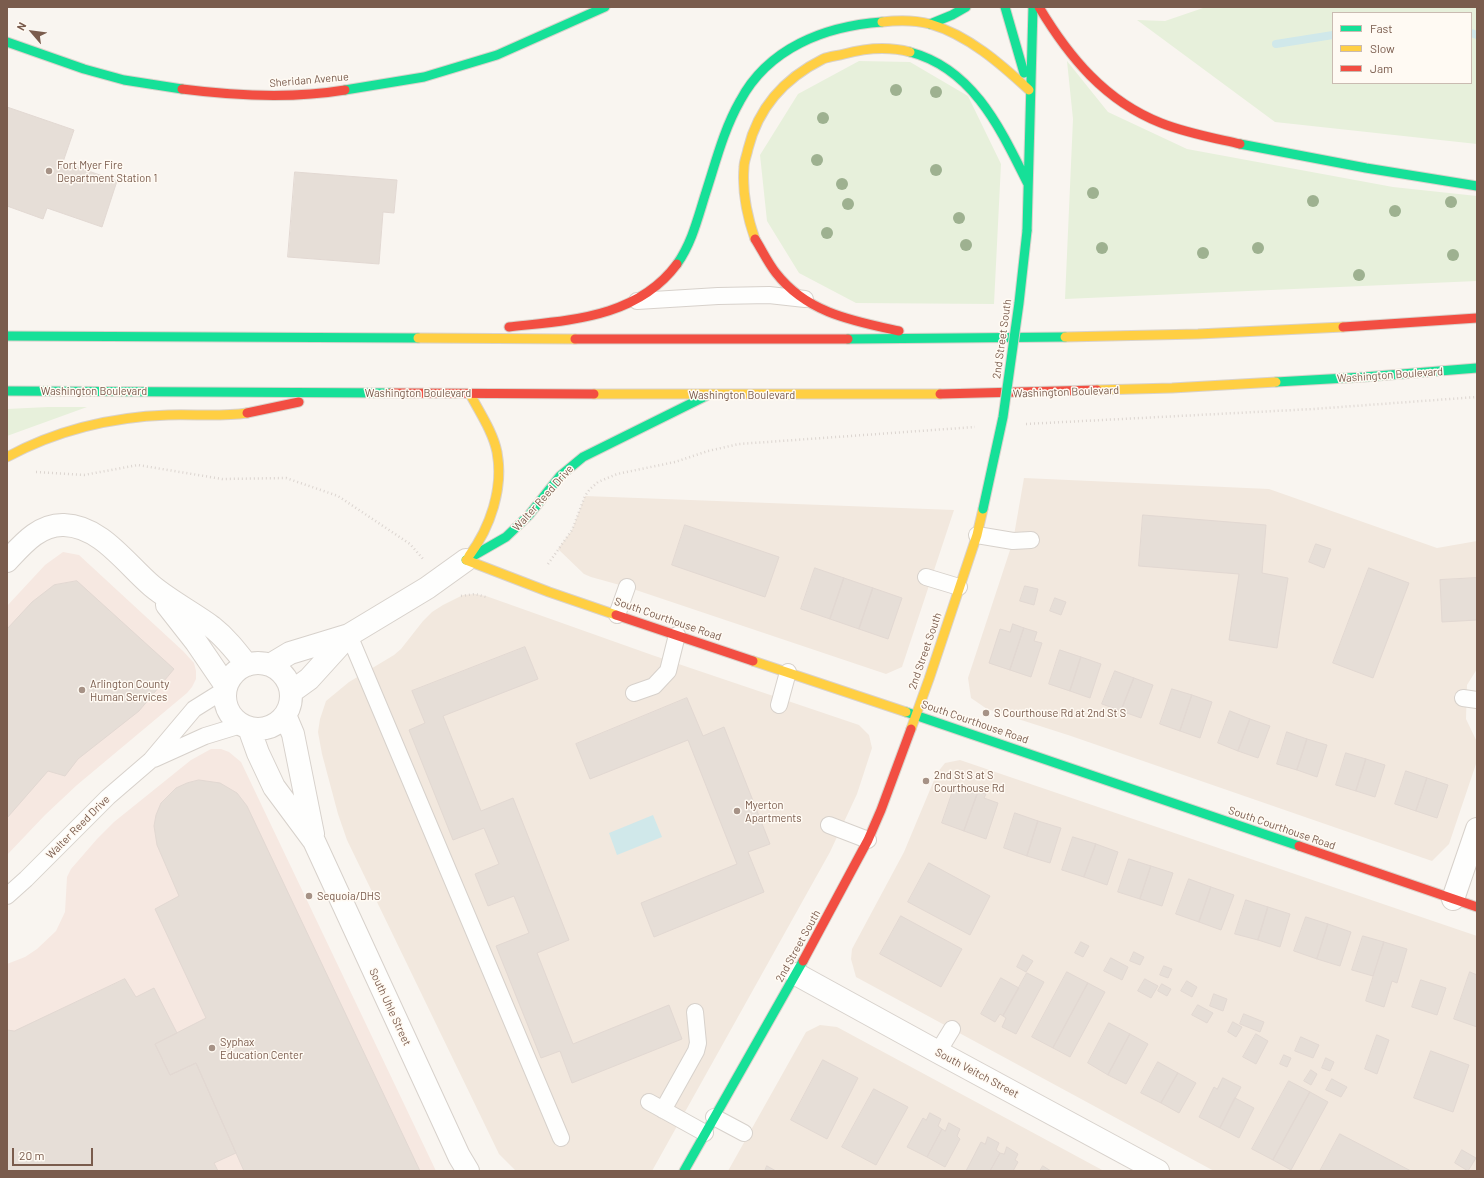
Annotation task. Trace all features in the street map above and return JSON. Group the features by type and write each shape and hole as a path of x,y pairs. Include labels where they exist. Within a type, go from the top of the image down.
{"main road":[{"name":"Sheridan Avenue","path":"7,42 84,69 124,80 212,93 264,96 332,92 424,77 497,55 605,7"},
{"path":"930,24 952,15 966,7"},
{"name":"2nd Street South","path":"1005,7 1029,90"},
{"name":"2nd Street South","path":"684,1171 796,974 868,840 881,810 916,715 977,535 1003,417 1019,303 1027,231 1032,7"},
{"path":"1039,7 1059,38 1091,77 1117,100 1147,116 1180,129 1202,135 1302,157 1477,186"},
{"path":"421,338 588,317 620,308 636,301 650,291 677,264 686,251 694,233 725,134 741,99 752,82 765,67 796,43 812,36 830,30 871,22 892,21 930,24 979,48 994,59 1029,90"},
{"path":"937,340 836,316 805,299 789,287 775,273 764,257 754,237 743,193 743,171 746,150 752,131 761,114 782,85 798,72 813,63 848,50 884,47 903,49 919,54 948,69 975,92 995,121 1028,184"},
{"path":"7,336 937,340 1189,335 1477,318"},
{"name":"Washington Boulevard","path":"7,391 708,396 1073,392 1268,383 1477,368"},
{"path":"7,458 18,451 75,428 106,421 167,415 230,415 344,393"},
{"name":"Walter Reed Drive","path":"466,560 482,537 493,512 499,464 494,442 470,394"},
{"name":"Walter Reed Drive","path":"466,560 506,538 529,515 560,476 583,457 600,447 708,396"},
{"name":"South Courthouse Road","path":"466,560 549,592 916,715 1477,907"}],"street":[{"path":"7,561 22,545 43,530 54,526 75,526 84,529 103,541 153,586 212,627 233,648 247,665"},
{"name":"Walter Reed Drive","path":"270,665 290,653 349,635 427,588 466,560"},
{"path":"153,586 196,642 226,688"},
{"name":"Walter Reed Drive","path":"291,692 310,679 349,635"},
{"path":"256,663 270,665 278,669 289,683 291,692 289,708 281,721 273,726 257,730 245,727 233,719 228,710 225,700 226,688 231,677 238,670 247,665 256,663"},
{"name":"South Uhle Street","path":"285,715 293,734 314,841"},
{"name":"South Uhle Street","path":"245,727 274,787 314,841 459,1156 468,1171"},
{"path":"1453,899 1477,828"},
{"name":"South Veitch Street","path":"796,974 1158,1171"}],"lane":[{"path":"636,301 718,296 769,295 805,299"},
{"path":"977,535 1013,541 1031,540"},
{"path":"926,577 959,587"},
{"path":"617,615 627,587"},
{"path":"349,635 561,1138"},
{"path":"634,693 654,686 668,671 677,635"},
{"path":"779,705 788,672"},
{"name":"Walter Reed Drive","path":"7,896 108,797 151,760 194,709 226,688"},
{"name":"Walter Reed Drive","path":"151,760 206,736 245,727"},
{"path":"829,825 868,840"},
{"path":"663,1110 696,1051 698,1042 695,1012"},
{"path":"938,1052 952,1029"},
{"path":"649,1102 705,1133"},
{"path":"714,1117 744,1133"}],"path":[{"path":"36,472 84,475 138,465 222,479 286,478 338,496 388,528 417,551"},
{"path":"459,597 475,594 492,599"}],"shaded area":[{"path":"1024,478 1269,489 1437,548 1477,541 1477,669 1467,685 1466,719 1477,742 1477,761 1449,844 1432,861 1071,736 987,709 971,698 968,678 1013,541"},
{"path":"585,496 954,510 902,667 886,674 584,574 558,549 572,530"},
{"name":"Arlington County Human Services","path":"63,552 79,555 183,651 194,663 196,679 187,693 77,785 45,815 7,855 7,606 45,565"},
{"path":"475,594 486,596 652,655 859,725 869,735 872,748 857,794 830,852 652,1171 516,1171 499,1154 347,840 338,814 322,754 318,732 320,719 326,701 349,682 394,655 401,649 432,612 463,595"},
{"path":"211,749 221,749 229,752 241,762 436,1171 7,1171 7,964 25,957 37,949 56,931 65,912 67,877 71,869 97,839 114,822 191,760"},
{"path":"960,760 1477,936 1477,1171 1214,1171 856,977 851,959 852,949 904,852 937,773 945,763"},
{"path":"820,1025 837,1027 1104,1171 728,1171 806,1032"}],"green space":[{"path":"1206,7 1477,7 1477,144 1275,122 1137,20 1165,21"},
{"path":"859,61 910,62 968,96 1001,164 994,304 856,303 799,273 767,221 760,155 798,94"},
{"path":"1067,61 1108,112 1187,149 1393,187 1477,196 1477,281 1065,299 1073,119"},
{"path":"87,407 7,436 7,409"}],"water":[{"path":"653,815 662,837 617,855 609,833"}],"building":[{"name":"Fort Myer Fire Department Station 1","path":"7,107 74,130 63,162 117,181 102,227 47,208 43,219 7,206"},
{"path":"295,172 397,180 394,213 383,212 379,264 288,257"},
{"path":"1143,515 1266,525 1262,573 1288,578 1277,648 1229,640 1239,574 1139,566"},
{"path":"685,525 779,557 765,597 672,565"},
{"path":"1316,544 1331,549 1324,568 1309,562"},
{"path":"815,568 844,578 830,619 801,609"},
{"path":"1369,568 1409,583 1373,678 1333,663"},
{"path":"844,578 873,588 859,629 830,619"},
{"path":"1477,578 1477,620 1442,622 1440,580"},
{"name":"Arlington County Human Services","path":"77,581 174,669 139,711 78,759 65,776 48,771 7,818 7,629 32,602 54,585"},
{"path":"1025,586 1038,589 1034,605 1020,601"},
{"path":"873,588 902,598 888,639 859,629"},
{"path":"1055,598 1066,602 1061,615 1050,611"},
{"path":"1013,624 1024,628 1010,670 989,663 1000,629 1010,632"},
{"path":"1024,628 1037,632 1034,641 1042,643 1031,677 1010,670"},
{"path":"525,647 538,679 443,716 481,811 513,798 569,940 537,953 573,1044 669,1005 682,1039 572,1083 560,1051 541,1058 496,946 529,933 514,896 488,906 475,874 499,864 484,828 453,840 409,730 425,723 412,691"},
{"path":"1060,650 1081,657 1070,691 1049,684"},
{"path":"1081,657 1101,664 1090,698 1070,691"},
{"path":"1115,671 1134,678 1121,711 1102,704"},
{"path":"1134,678 1153,685 1141,718 1121,711"},
{"path":"1172,689 1192,695 1180,731 1160,724"},
{"path":"1192,695 1212,702 1200,738 1180,731"},
{"name":"Myerton Apartments","path":"687,698 703,736 724,727 770,844 748,852 764,892 654,937 641,903 737,864 688,740 590,779 576,744"},
{"path":"1230,711 1250,719 1238,751 1218,743"},
{"path":"1250,719 1270,726 1258,758 1238,751"},
{"path":"1287,732 1307,739 1297,770 1277,764"},
{"path":"1307,739 1327,745 1317,777 1297,770"},
{"path":"1346,753 1366,759 1356,791 1336,785"},
{"path":"1366,759 1385,765 1375,797 1356,791"},
{"path":"1406,771 1427,778 1416,811 1395,804"},
{"path":"1427,778 1448,785 1437,818 1416,811"},
{"path":"199,780 220,783 237,793 247,806 420,1171 244,1171 196,1063 170,1075 155,1044 206,1018 155,909 179,896 157,845 154,826 156,815 161,803 176,788"},
{"path":"954,788 967,793 969,788 978,792 964,831 942,823"},
{"path":"978,792 986,794 984,798 998,803 986,839 964,831"},
{"path":"1015,813 1038,821 1027,856 1004,848"},
{"path":"1038,821 1061,828 1050,863 1027,856"},
{"path":"1073,837 1096,844 1084,877 1062,870"},
{"path":"1096,844 1118,852 1107,885 1084,877"},
{"path":"1129,859 1151,866 1140,899 1118,892"},
{"path":"929,863 990,896 970,935 908,902"},
{"path":"1151,866 1173,873 1162,906 1140,899"},
{"path":"1189,879 1211,887 1199,922 1176,914"},
{"path":"1211,887 1234,895 1221,930 1199,922"},
{"path":"1246,900 1268,907 1258,940 1235,934"},
{"path":"1268,907 1290,914 1280,947 1258,940"},
{"path":"901,916 962,949 941,987 880,954"},
{"path":"1306,917 1328,924 1317,959 1294,951"},
{"path":"1328,924 1351,932 1340,966 1317,959"},
{"path":"1363,936 1384,942 1373,976 1352,970"},
{"path":"1081,942 1089,946 1083,957 1075,953"},
{"path":"1384,942 1407,949 1397,983 1392,981 1384,1007 1366,1001"},
{"path":"1134,952 1144,957 1140,965 1130,961"},
{"path":"1023,955 1033,961 1026,972 1017,967"},
{"path":"1111,958 1128,967 1122,980 1104,971"},
{"path":"1164,966 1172,969 1168,978 1160,975"},
{"path":"1067,972 1088,983 1053,1048 1032,1037"},
{"path":"1470,972 1477,975 1477,1027 1454,1019"},
{"path":"1027,973 1044,982 1016,1034 1002,1027 1006,1018 1003,1016"},
{"path":"1001,978 1019,988 1003,1016 1000,1014 995,1022 981,1014"},
{"path":"125,979 136,997 154,988 177,1033 155,1044 170,1075 196,1063 236,1153 214,1163 218,1171 7,1171 7,1030 14,1031"},
{"path":"1145,979 1158,986 1151,998 1138,991"},
{"path":"1421,980 1446,988 1437,1015 1412,1007"},
{"path":"1187,981 1197,987 1192,997 1181,991"},
{"path":"1088,983 1105,992 1070,1057 1053,1048"},
{"path":"1162,984 1171,989 1167,996 1158,991"},
{"path":"1214,994 1227,999 1223,1011 1210,1006"},
{"path":"1198,1005 1213,1013 1207,1023 1192,1015"},
{"path":"1244,1014 1264,1022 1260,1032 1240,1024"},
{"path":"1233,1022 1242,1027 1236,1037 1228,1032"},
{"path":"1109,1023 1130,1034 1108,1075 1088,1063"},
{"path":"1130,1034 1148,1044 1126,1084 1108,1075"},
{"path":"1256,1034 1268,1041 1256,1064 1243,1057"},
{"path":"1377,1035 1389,1040 1377,1074 1365,1069"},
{"path":"1301,1037 1319,1045 1313,1058 1295,1051"},
{"path":"1431,1051 1469,1065 1453,1112 1414,1098"},
{"path":"1284,1055 1291,1058 1287,1067 1280,1064"},
{"path":"1326,1058 1334,1062 1330,1071 1322,1068"},
{"path":"823,1060 858,1078 827,1139 791,1120"},
{"path":"1158,1062 1178,1073 1161,1103 1141,1093"},
{"path":"1311,1070 1317,1074 1311,1085 1304,1081"},
{"path":"1178,1073 1196,1083 1179,1113 1161,1103"},
{"path":"1223,1078 1241,1087 1220,1128 1199,1117 1214,1087 1217,1089"},
{"path":"1332,1079 1347,1087 1341,1097 1326,1090"},
{"path":"1289,1081 1310,1092 1273,1160 1252,1149"},
{"path":"874,1089 908,1107 876,1165 842,1147"},
{"path":"1310,1092 1328,1102 1291,1170 1273,1160"},
{"path":"1235,1098 1254,1108 1239,1138 1220,1128"},
{"path":"930,1113 941,1119 938,1126 942,1129 927,1157 907,1147 923,1118 926,1120"},
{"path":"949,1123 960,1129 957,1136 960,1139 945,1167 927,1157 942,1129 945,1131"},
{"path":"1340,1134 1411,1171 1320,1171"},
{"path":"988,1137 999,1143 996,1150 1000,1153 990,1171 966,1171 981,1142 985,1144"},
{"path":"1007,1147 1018,1154 1015,1160 1018,1162 1013,1171 990,1171 1000,1153 1004,1154"},
{"path":"1462,1150 1476,1158 1468,1171 1455,1163"},
{"path":"767,1166 776,1171 765,1171"},
{"path":"1043,1166 1051,1171 1040,1171"}],"waterway":[{"path":"1472,33 1477,35"},
{"path":"1276,44 1332,35"}],"traffic: fast":[{"path":"345,90 424,77 497,55 605,7"},
{"path":"930,24 952,15 966,7"},
{"path":"1005,7 1024,73"},
{"path":"1027,231 1033,7"},
{"path":"677,264 687,247 694,230 729,123 740,101 752,83 766,67 782,54 800,43 819,35 840,29 861,24 882,22"},
{"path":"7,42 84,69 124,80 182,89"},
{"path":"910,52 932,60 952,72 968,87 983,104 996,123 1028,184"},
{"path":"1240,144 1366,168 1477,186"},
{"path":"983,509 1003,417 1019,303 1027,231"},
{"path":"7,336 418,338"},
{"path":"848,339 1065,337"},
{"path":"1276,382 1477,368"},
{"path":"7,391 391,393"},
{"path":"466,560 506,537 529,515 560,476 583,457 708,395"},
{"path":"906,712 1299,846"},
{"path":"684,1171 803,961"}],"traffic: slow":[{"path":"882,22 912,21 930,24 958,35 983,51 1029,90"},
{"path":"755,239 746,203 744,165 748,149 759,120 775,96 797,75 826,58 860,50 877,48 910,52"},
{"path":"1065,337 1198,334 1343,327"},
{"path":"418,338 575,339"},
{"path":"1097,390 1172,388 1276,382"},
{"path":"469,556 477,545 489,520 494,507 499,480 499,466 495,445 486,423 470,394"},
{"path":"594,394 940,394"},
{"path":"7,457 45,439 65,432 106,422 147,416 227,415 247,413"},
{"path":"911,729 977,535 983,509"},
{"path":"466,560 549,592 616,615"},
{"path":"753,661 906,712"}],"traffic: jam":[{"path":"1039,7 1076,60 1090,76 1123,103 1141,114 1171,127 1240,144"},
{"path":"182,89 264,96 304,95 345,90"},
{"path":"755,239 776,273 788,287 802,298 816,306 848,319 899,331"},
{"path":"509,327 578,318 601,313 622,306 642,296 661,282 677,264"},
{"path":"1343,327 1477,318"},
{"path":"575,339 848,339"},
{"path":"940,394 1097,390"},
{"path":"391,393 594,394"},
{"path":"247,413 299,402"},
{"path":"616,615 753,661"},
{"path":"803,961 868,840 881,810 911,729"},
{"path":"1299,846 1477,907"}],"place":[{"name":"Fort Myer Fire Department Station 1","path":"49,171"},
{"name":"Arlington County Human Services","path":"82,690"},
{"name":"S Courthouse Rd at 2nd St S","path":"986,713"},
{"name":"2nd St S at S Courthouse Rd","path":"926,781"},
{"name":"Myerton Apartments","path":"737,811"},
{"name":"Sequoia/DHS","path":"309,896"},
{"name":"Syphax Education Center","path":"212,1048"}]}
